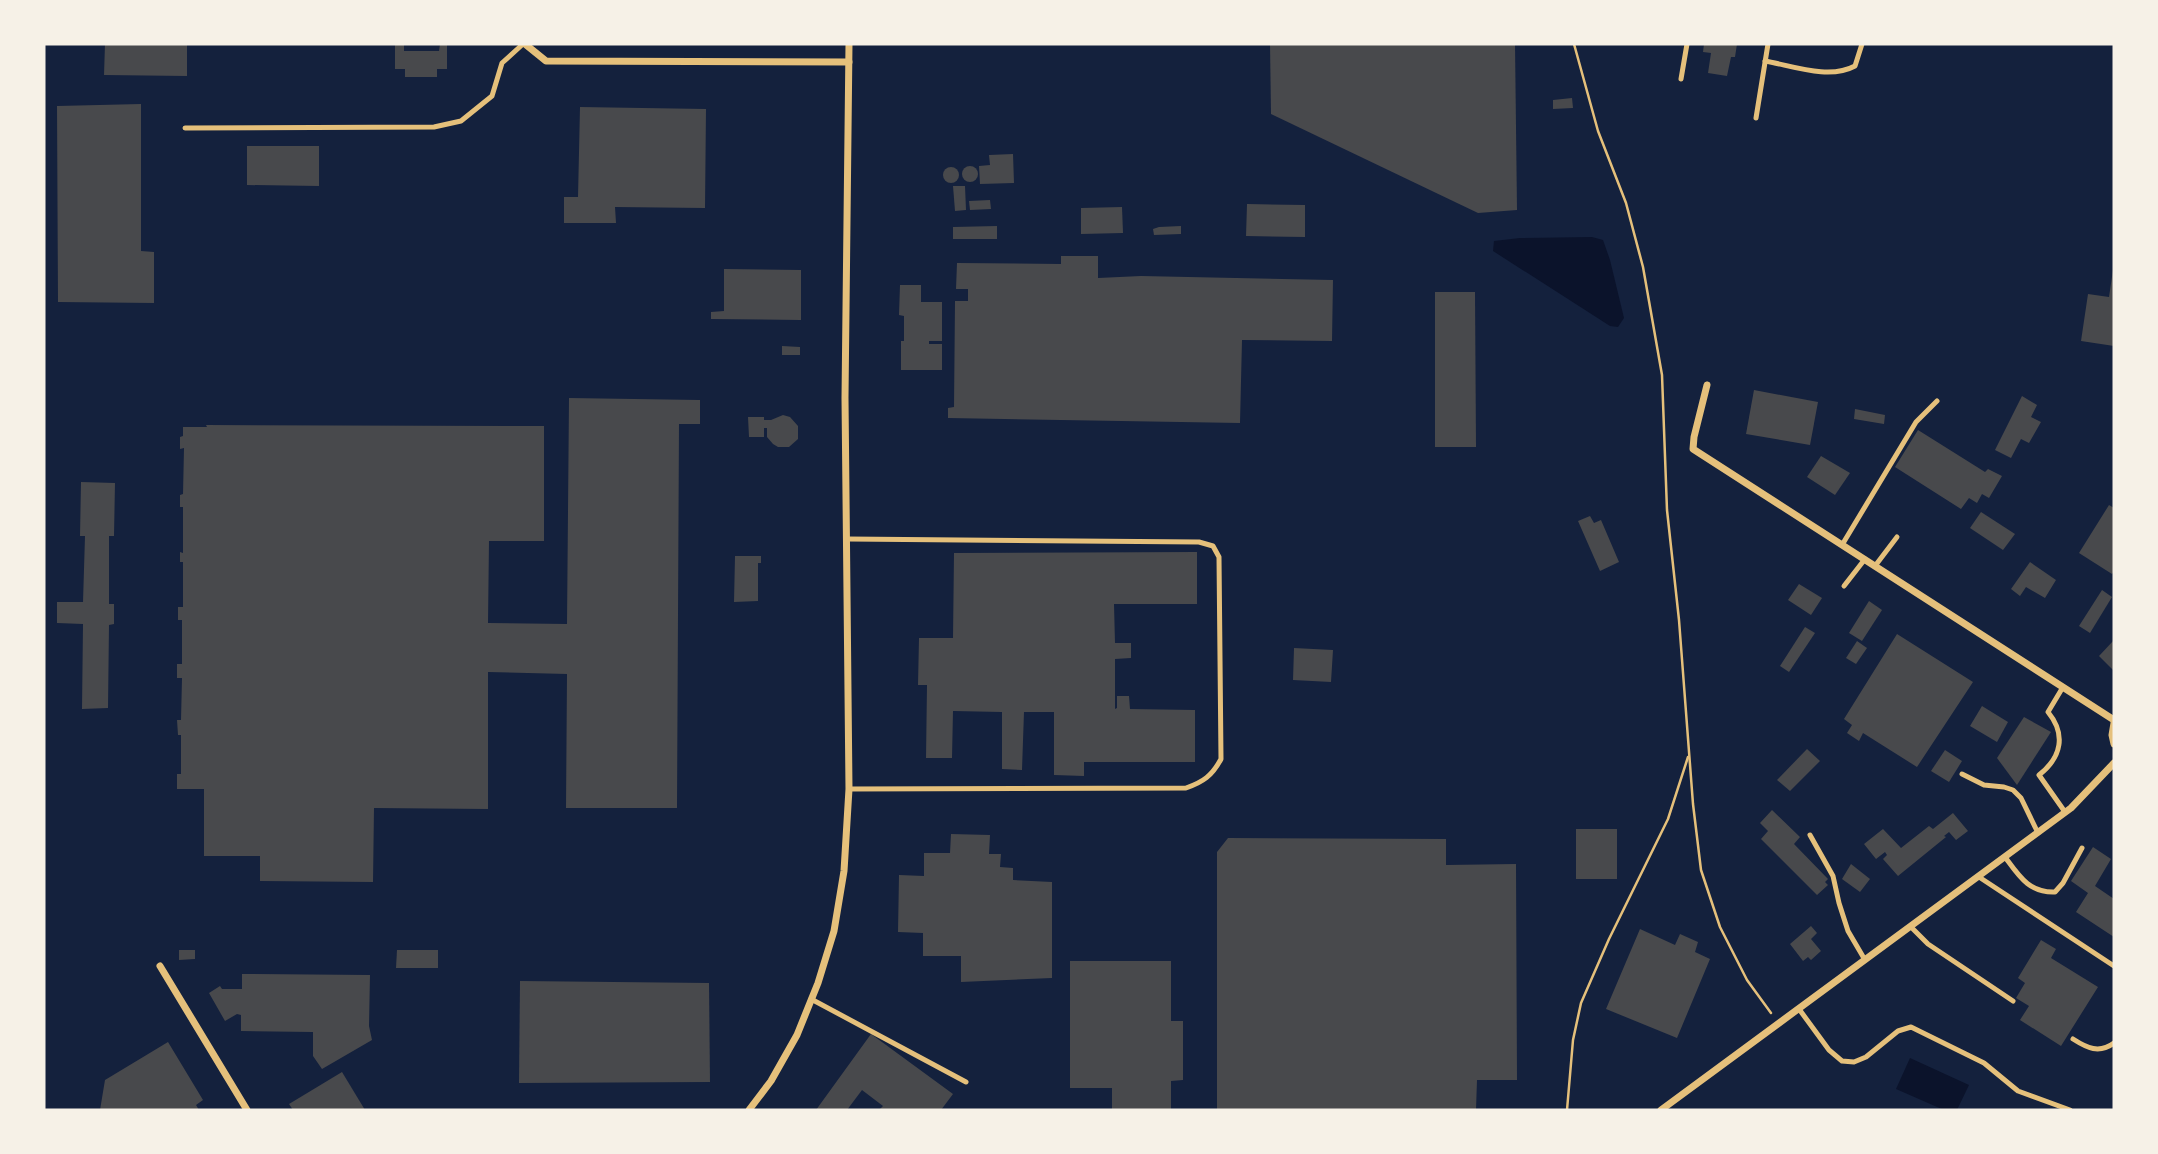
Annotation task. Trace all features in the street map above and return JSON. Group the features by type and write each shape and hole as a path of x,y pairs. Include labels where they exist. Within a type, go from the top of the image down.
{"street":[{"path":"524,44 546,61 849,62"},
{"path":"749,1110 771,1081 797,1035 834,932 844,871 849,789 845,398 849,44"},
{"path":"1707,385 1693,449 2114,722 2114,744"},
{"path":"1661,1110 2065,813 2114,762"},
{"path":"160,966 247,1110"}],"lane":[{"path":"185,128 434,127 461,121 492,96 502,63 524,44"},
{"path":"1681,79 1687,44"},
{"path":"1756,118 1768,44"},
{"path":"1765,61 1828,73 1844,72 1855,66 1862,44"},
{"path":"1842,545 1916,422 1937,401"},
{"path":"1875,566 1896,537"},
{"path":"848,539 1199,542 1213,546 1219,557 1221,759 1213,774 1186,788 849,789"},
{"path":"1844,586 1865,559"},
{"path":"2063,687 2048,712 2055,721 2060,739 2055,758 2039,775 2065,813"},
{"path":"1962,774 1984,785 2013,790 2021,798 2038,833"},
{"path":"1810,835 1833,876 1848,931 1865,960"},
{"path":"2005,857 2024,881 2043,892 2055,892 2063,883 2082,848"},
{"path":"1979,877 2114,965"},
{"path":"1911,927 1928,944 2012,1001"},
{"path":"811,999 966,1082"},
{"path":"1799,1009 1829,1050 1842,1060 1854,1062 1866,1057 1898,1031 1911,1027 1984,1063 2018,1091 2070,1110"},
{"path":"2073,1040 2097,1050 2114,1044"}],"path":[{"path":"1574,44 1598,131 1626,203 1643,267 1662,375 1667,510 1701,870 1720,927 1742,970 1779,1024"},
{"path":"1567,1110 1573,1040 1581,1003 1668,819 1689,754"}],"water":[{"path":"1592,237 1603,240 1624,318 1618,327 1610,326 1493,251 1494,241"},
{"path":"1910,1058 1969,1085 1957,1110 1944,1110 1896,1089"}],"building":[{"path":"105,44 187,44 187,76 104,75"},
{"path":"395,44 404,44 404,51 439,51 440,44 447,44 447,69 437,69 437,77 405,77 405,69 395,69"},
{"path":"1270,44 1515,44 1517,210 1478,213 1271,114"},
{"path":"1704,44 1737,44 1727,76 1708,73 1711,53 1703,52"},
{"path":"1572,98 1573,108 1553,109 1553,100"},
{"path":"141,104 141,251 154,252 154,303 58,302 57,106"},
{"path":"580,107 706,109 705,208 615,207 616,223 564,223 564,197 578,197"},
{"path":"247,146 319,146 319,186 247,185"},
{"path":"1013,154 1014,183 980,184 979,166 990,165 989,155"},
{"path":"970,166 976,168 976,180 970,182 964,180 962,174 964,168"},
{"path":"951,167 957,169 957,181 951,183 945,181 943,175 945,169"},
{"path":"953,186 965,186 966,210 955,211"},
{"path":"990,200 991,209 970,210 969,201"},
{"path":"1247,204 1305,205 1305,237 1246,236"},
{"path":"1122,207 1123,233 1081,234 1081,208"},
{"path":"997,226 997,239 953,239 953,227"},
{"path":"1181,226 1181,234 1154,235 1153,229 1159,227"},
{"path":"1061,256 1098,256 1098,278 1141,276 1333,280 1332,341 1242,340 1240,423 948,418 948,408 954,407 955,301 968,301 968,289 956,289 957,263 1061,264"},
{"path":"724,269 801,270 801,320 711,319 711,312 724,311"},
{"path":"2113,270 2114,346 2081,341 2088,294 2109,297"},
{"path":"900,285 921,285 921,302 942,302 942,341 929,341 929,344 942,344 942,370 901,370 904,316 899,315"},
{"path":"1435,292 1475,292 1476,447 1435,447"},
{"path":"782,346 800,347 800,355 782,355"},
{"path":"1754,390 1818,402 1810,445 1746,434"},
{"path":"2022,396 2037,405 2031,417 2041,422 2029,443 2021,439 2011,458 1995,450"},
{"path":"569,398 700,400 700,424 679,424 677,808 566,808 567,674 488,672 488,809 374,808 373,882 260,881 260,856 204,856 204,789 177,789 177,774 181,774 181,735 178,735 177,720 181,720 182,678 177,678 177,664 182,664 182,620 178,620 178,607 183,607 183,562 180,562 180,552 183,553 183,507 180,507 180,495 183,494 184,448 180,449 180,437 183,436 183,427 544,426 544,541 489,541 488,623 567,624"},
{"path":"1855,409 1885,415 1884,424 1854,419"},
{"path":"783,415 790,417 798,426 798,439 789,447 773,444 767,437 767,428 764,428 764,437 749,437 748,417 771,420"},
{"path":"1918,430 1985,472 1988,469 2002,476 1989,498 1982,494 1977,503 1969,498 1961,509 1895,467"},
{"path":"1821,456 1850,473 1835,495 1807,477"},
{"path":"81,482 115,483 114,536 109,536 109,604 114,604 114,624 109,625 108,708 82,709 83,624 57,623 57,602 83,602 85,536 80,536"},
{"path":"2109,505 2114,508 2112,574 2079,553"},
{"path":"1981,512 2015,534 2003,550 1970,528"},
{"path":"1590,516 1594,523 1601,520 1619,562 1600,571 1578,521"},
{"path":"1197,552 1197,604 1114,604 1115,643 1131,643 1131,658 1115,659 1115,709 1117,696 1129,696 1130,709 1195,710 1195,762 1084,762 1084,776 1054,775 1054,712 1024,712 1022,770 1002,769 1002,712 953,711 952,758 926,758 927,685 918,685 919,638 953,638 954,553"},
{"path":"735,556 761,556 761,563 758,563 758,601 734,602"},
{"path":"2030,562 2056,580 2045,598 2026,587 2020,596 2011,589"},
{"path":"1799,584 1822,598 1811,615 1788,600"},
{"path":"2102,590 2112,597 2090,633 2079,626"},
{"path":"1869,601 1882,610 1862,641 1849,633"},
{"path":"1805,627 1815,633 1789,672 1780,666"},
{"path":"1897,634 1973,682 1917,767 1863,733 1859,741 1847,733 1852,725 1844,719"},
{"path":"2114,640 2114,671 2099,656"},
{"path":"1857,641 1867,648 1856,664 1846,658"},
{"path":"1294,648 1333,650 1331,682 1293,680"},
{"path":"1982,706 2008,722 1997,742 1970,726"},
{"path":"2024,717 2051,732 2017,785 1997,758"},
{"path":"1807,749 1820,761 1790,791 1777,780"},
{"path":"1945,750 1962,761 1949,782 1931,771"},
{"path":"1772,810 1800,837 1794,844 1828,879 1825,882 1828,885 1817,895 1761,839 1768,831 1760,823"},
{"path":"1953,813 1968,831 1956,840 1949,832 1898,876 1883,859 1887,855 1885,852 1876,859 1864,844 1883,829 1901,848 1929,826 1933,829"},
{"path":"1576,829 1617,829 1617,879 1576,879"},
{"path":"951,834 990,835 989,854 1001,854 1000,867 1013,868 1013,880 1052,882 1052,978 961,982 961,956 923,956 923,933 898,932 899,875 924,876 924,853 950,853"},
{"path":"1228,838 1446,839 1446,865 1516,864 1517,1080 1477,1080 1476,1110 1217,1110 1217,852"},
{"path":"2093,847 2111,859 2095,886 2114,899 2114,937 2076,912 2088,893 2071,881"},
{"path":"1851,864 1870,879 1860,892 1842,879"},
{"path":"1811,926 1817,933 1811,939 1821,951 1811,960 1808,957 1803,961 1790,944"},
{"path":"1640,929 1675,945 1680,934 1698,942 1695,952 1710,959 1677,1038 1606,1009"},
{"path":"2041,940 2056,949 2051,958 2098,987 2061,1046 2020,1020 2029,1006 2016,998 2025,983 2018,978"},
{"path":"179,950 195,950 195,959 179,960"},
{"path":"397,950 438,950 438,968 396,968"},
{"path":"1070,961 1171,961 1171,1021 1183,1021 1183,1080 1171,1081 1171,1110 1112,1110 1112,1088 1070,1088"},
{"path":"242,974 370,975 369,1026 372,1040 322,1069 313,1056 313,1032 241,1031 241,1015 237,1014 225,1021 209,993 220,986 222,989 242,989"},
{"path":"520,981 709,983 710,1082 519,1083"},
{"path":"871,1034 953,1094 941,1110 879,1110 883,1106 862,1090 847,1110 816,1110"},
{"path":"168,1042 203,1100 196,1105 199,1110 100,1110 105,1080"},
{"path":"342,1072 365,1110 293,1110 289,1104"}]}
